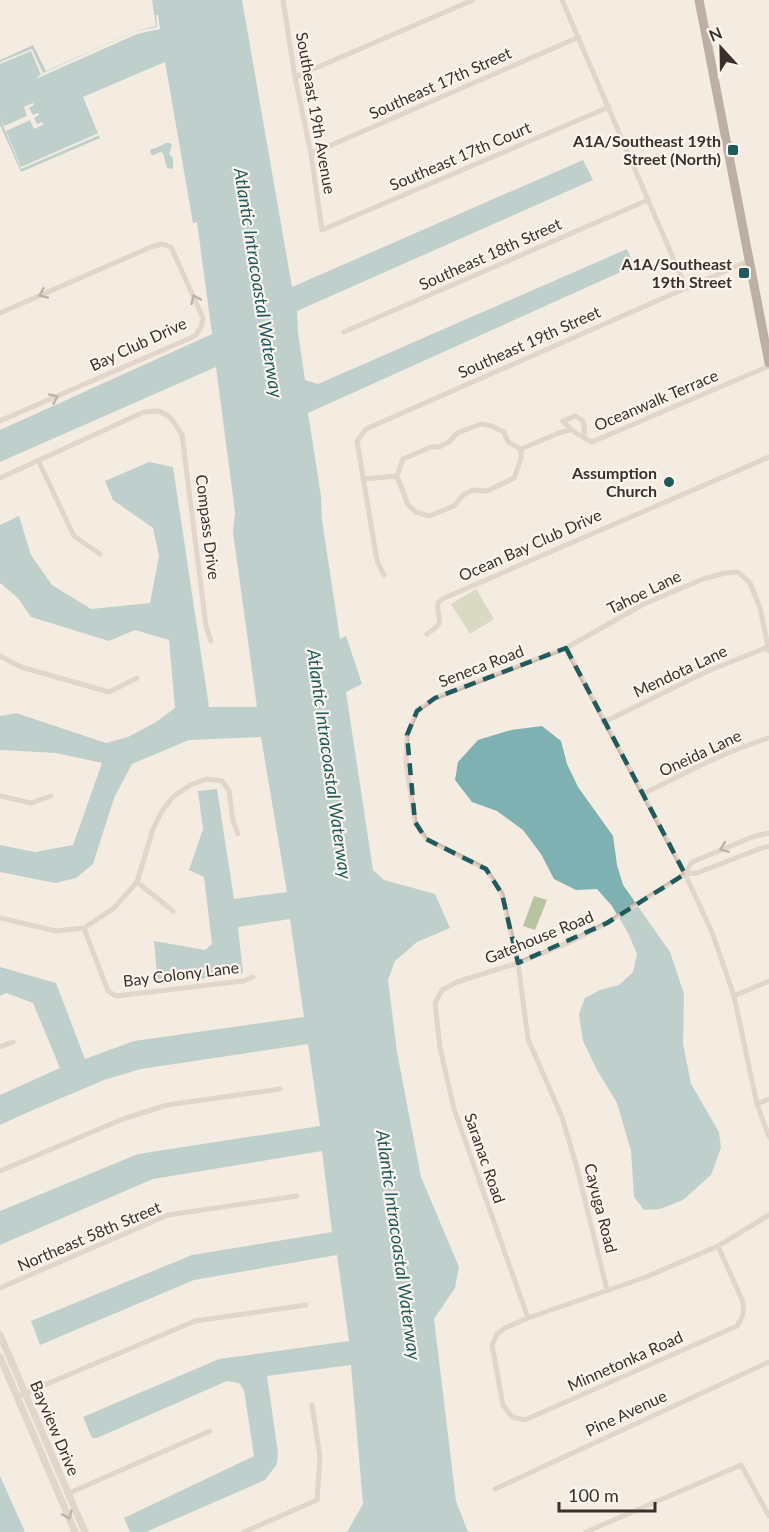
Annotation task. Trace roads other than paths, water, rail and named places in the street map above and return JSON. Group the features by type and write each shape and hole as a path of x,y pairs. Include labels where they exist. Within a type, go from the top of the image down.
{"main road":[{"path":"699,0 769,365"}],"street":[{"name":"Southeast 19th Avenue","path":"283,0 311,154 322,231"},
{"path":"295,76 473,0"},
{"path":"562,0 686,288"},
{"name":"Southeast 17th Street","path":"311,154 579,37"},
{"name":"Southeast 17th Court","path":"322,231 609,107"},
{"name":"Southeast 18th Street","path":"344,332 648,200"},
{"name":"Bay Club Drive","path":"0,313 162,244 171,247 203,318 201,327 195,336 0,421"},
{"name":"Southeast 19th Street","path":"363,479 357,441 366,429 750,261"},
{"name":"Oceanwalk Terrace","path":"521,449 570,430 592,442 769,365"},
{"name":"Compass Drive","path":"38,460 144,412 159,411 171,418 182,435 206,626 211,641"},
{"path":"570,430 563,421 575,416 582,419 585,425 584,438"},
{"path":"481,424 504,432 508,442 521,449 521,459 514,478 487,491 473,490 463,495 454,506 429,516 416,512 408,505 397,476 403,459 431,447 439,447 449,442 457,433 481,424"},
{"name":"Ocean Bay Club Drive","path":"427,634 439,626 441,620 437,608 442,599 769,457"},
{"path":"0,478 38,460 75,536 100,554"},
{"path":"384,575 377,561 363,479 397,476"},
{"name":"Tahoe Lane","path":"566,648 644,604 703,579 738,572 750,583 760,608 769,649"},
{"path":"566,648 685,873 712,932 734,996 757,1104 769,1137"},
{"name":"Seneca Road","path":"518,963 502,894 486,869 426,839 415,822 406,763 407,735 417,711 435,698 566,648"},
{"name":"Mendota Lane","path":"604,722 708,671 769,649"},
{"path":"0,656 21,667 109,692 137,678"},
{"name":"Oneida Lane","path":"643,794 718,758 769,738"},
{"path":"0,918 56,931 84,928 114,908 137,882 153,829 162,811 173,797 190,785 207,779 222,781 229,791 233,821 238,834"},
{"path":"0,796 31,803 51,796"},
{"name":"Gatehouse Road","path":"435,1003 442,990 457,982 518,963 568,943 607,923 685,873 692,862 755,836 769,833"},
{"name":"Gatehouse Road","path":"685,873 697,873 769,846"},
{"path":"137,882 173,911"},
{"name":"Bay Colony Lane","path":"84,928 108,991 116,996 243,981 253,977"},
{"name":"Cayuga Road","path":"518,963 528,1039 562,1117 607,1290"},
{"path":"734,996 769,981"},
{"name":"Saranac Road","path":"435,1003 440,1048 454,1109 528,1318"},
{"path":"0,1047 13,1042"},
{"path":"0,1171 123,1119 167,1105 280,1089"},
{"path":"757,1104 769,1099"},
{"name":"Northeast 58th Street","path":"0,1288 168,1215 297,1196"},
{"path":"528,1318 646,1277 718,1246 769,1215"},
{"name":"Minnetonka Road","path":"528,1318 497,1334 492,1345 503,1405 513,1417 525,1420 737,1326 744,1311 743,1302 718,1246"},
{"path":"17,1396 195,1321 306,1305"},
{"name":"Bayview Drive","path":"1,1338 85,1532"},
{"name":"Bayview Drive","path":"0,1357 75,1532"},
{"name":"Pine Avenue","path":"495,1489 769,1362"},
{"path":"244,1532 317,1500 320,1457 312,1406"},
{"path":"60,1497 210,1431"},
{"path":"37,1443 46,1440"},
{"path":"586,1532 741,1465 769,1516"}],"water":[{"name":"Atlantic Intracoastal Waterway","path":"152,0 242,0 292,287 583,160 593,180 297,311 305,380 318,384 627,249 634,266 308,413 340,639 346,636 362,684 346,692 373,870 384,880 435,894 450,928 417,942 395,961 388,980 397,1052 421,1177 459,1267 455,1288 434,1319 456,1501 468,1532 347,1532 363,1504 351,1365 267,1376 278,1453 277,1464 265,1480 146,1532 130,1532 124,1518 254,1456 244,1390 239,1383 227,1381 97,1438 92,1438 83,1417 219,1359 349,1341 337,1255 194,1280 40,1345 31,1321 192,1255 332,1232 322,1151 153,1179 0,1245 0,1211 138,1154 320,1126 308,1044 141,1069 104,1080 0,1125 0,1095 60,1068 33,1003 6,993 0,996 0,967 56,983 85,1059 134,1041 304,1017 290,919 238,927 243,973 158,985 154,941 205,950 212,944 204,877 189,870 203,829 198,791 217,789 234,899 287,892 261,737 189,740 132,764 114,798 93,864 76,878 55,883 0,872 0,845 35,852 73,845 102,763 56,753 0,750 0,716 16,713 106,743 128,737 156,722 175,708 169,640 135,630 109,641 31,617 18,598 0,583 0,525 19,516 31,555 52,585 91,609 150,603 159,556 153,528 113,500 105,481 149,462 173,467 209,707 257,707 233,532 235,512 216,367 0,462 0,430 212,334 197,222 193,223 165,62 83,97 100,138 21,172 0,125 0,60 33,45 46,71 136,31 156,26"},
{"path":"166,143 172,145 169,154 173,158 172,169 167,168 163,153 152,155 150,152 151,149"},
{"path":"542,726 561,741 567,764 578,787 613,836 617,865 623,885 670,952 684,994 683,1044 691,1084 719,1132 721,1148 711,1175 683,1200 660,1209 644,1210 634,1197 631,1151 617,1103 583,1041 579,1014 585,998 600,990 619,985 633,972 637,954 628,933 612,906 597,889 576,890 554,879 541,854 523,830 497,811 472,802 455,780 458,762 478,740 511,730"},
{"path":"0,1476 25,1532 0,1532"}],"place":[{"name":"A1A/Southeast 19th Street (North)","path":"733,150"},
{"name":"A1A/Southeast 19th Street","path":"744,273"},
{"name":"Assumption Church","path":"669,482"}]}
